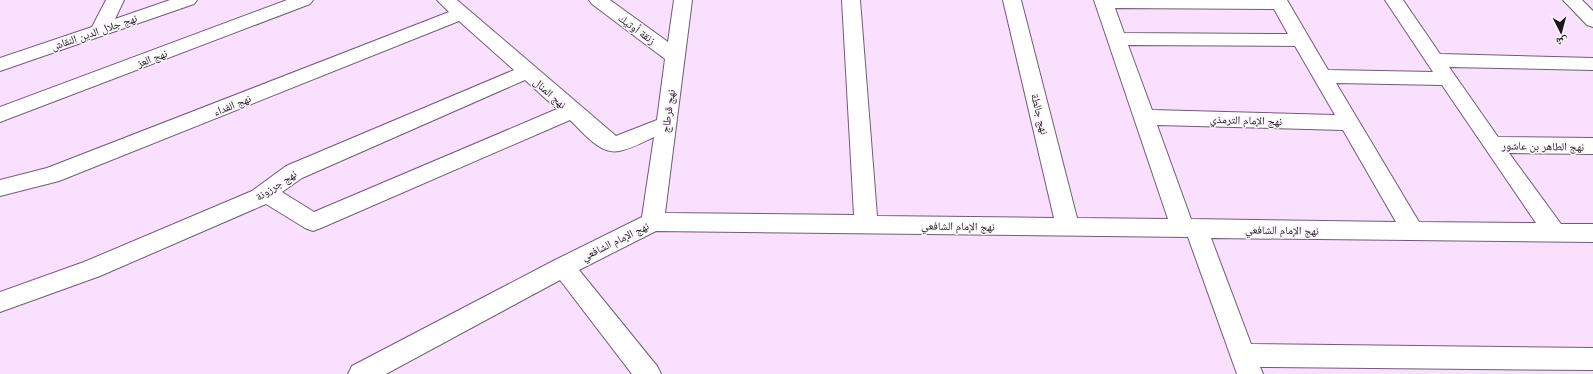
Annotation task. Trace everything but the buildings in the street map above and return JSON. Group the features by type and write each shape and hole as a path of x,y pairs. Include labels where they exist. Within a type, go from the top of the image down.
{"street":[{"path":"100,30 115,0"},
{"name":"نهج العز","path":"0,115 304,0"},
{"name":"نهج المنال","path":"446,0 605,141 613,144 666,124"},
{"name":"زنقة أوتيك","path":"598,0 676,57"},
{"name":"نهج قرطاج","path":"654,222 683,0"},
{"path":"851,0 866,225"},
{"name":"نهج جالطة","path":"1012,0 1068,228"},
{"path":"1394,0 1492,145 1555,233"},
{"path":"1572,0 1593,21"},
{"name":"نهج جلال الدين النقاش","path":"0,65 184,1"},
{"path":"1414,231 1348,123 1279,2 1103,1 1144,117 1246,364 1593,358"},
{"name":"نهج الفداء","path":"0,188 58,172 461,14"},
{"path":"1117,39 1302,40"},
{"path":"1434,60 1593,64"},
{"name":"نهج جرزونة","path":"0,302 92,269 260,197 294,172 527,72"},
{"path":"1322,76 1447,79"},
{"path":"266,192 312,222 571,111"},
{"name":"نهج الإمام الترمذي","path":"1144,117 1348,123"},
{"name":"نهج الطاهر بن عاشور","path":"1492,145 1593,146"},
{"name":"نهج الإمام الشافعي","path":"361,374 563,267 654,222 1593,233"},
{"path":"563,267 648,374"}]}
